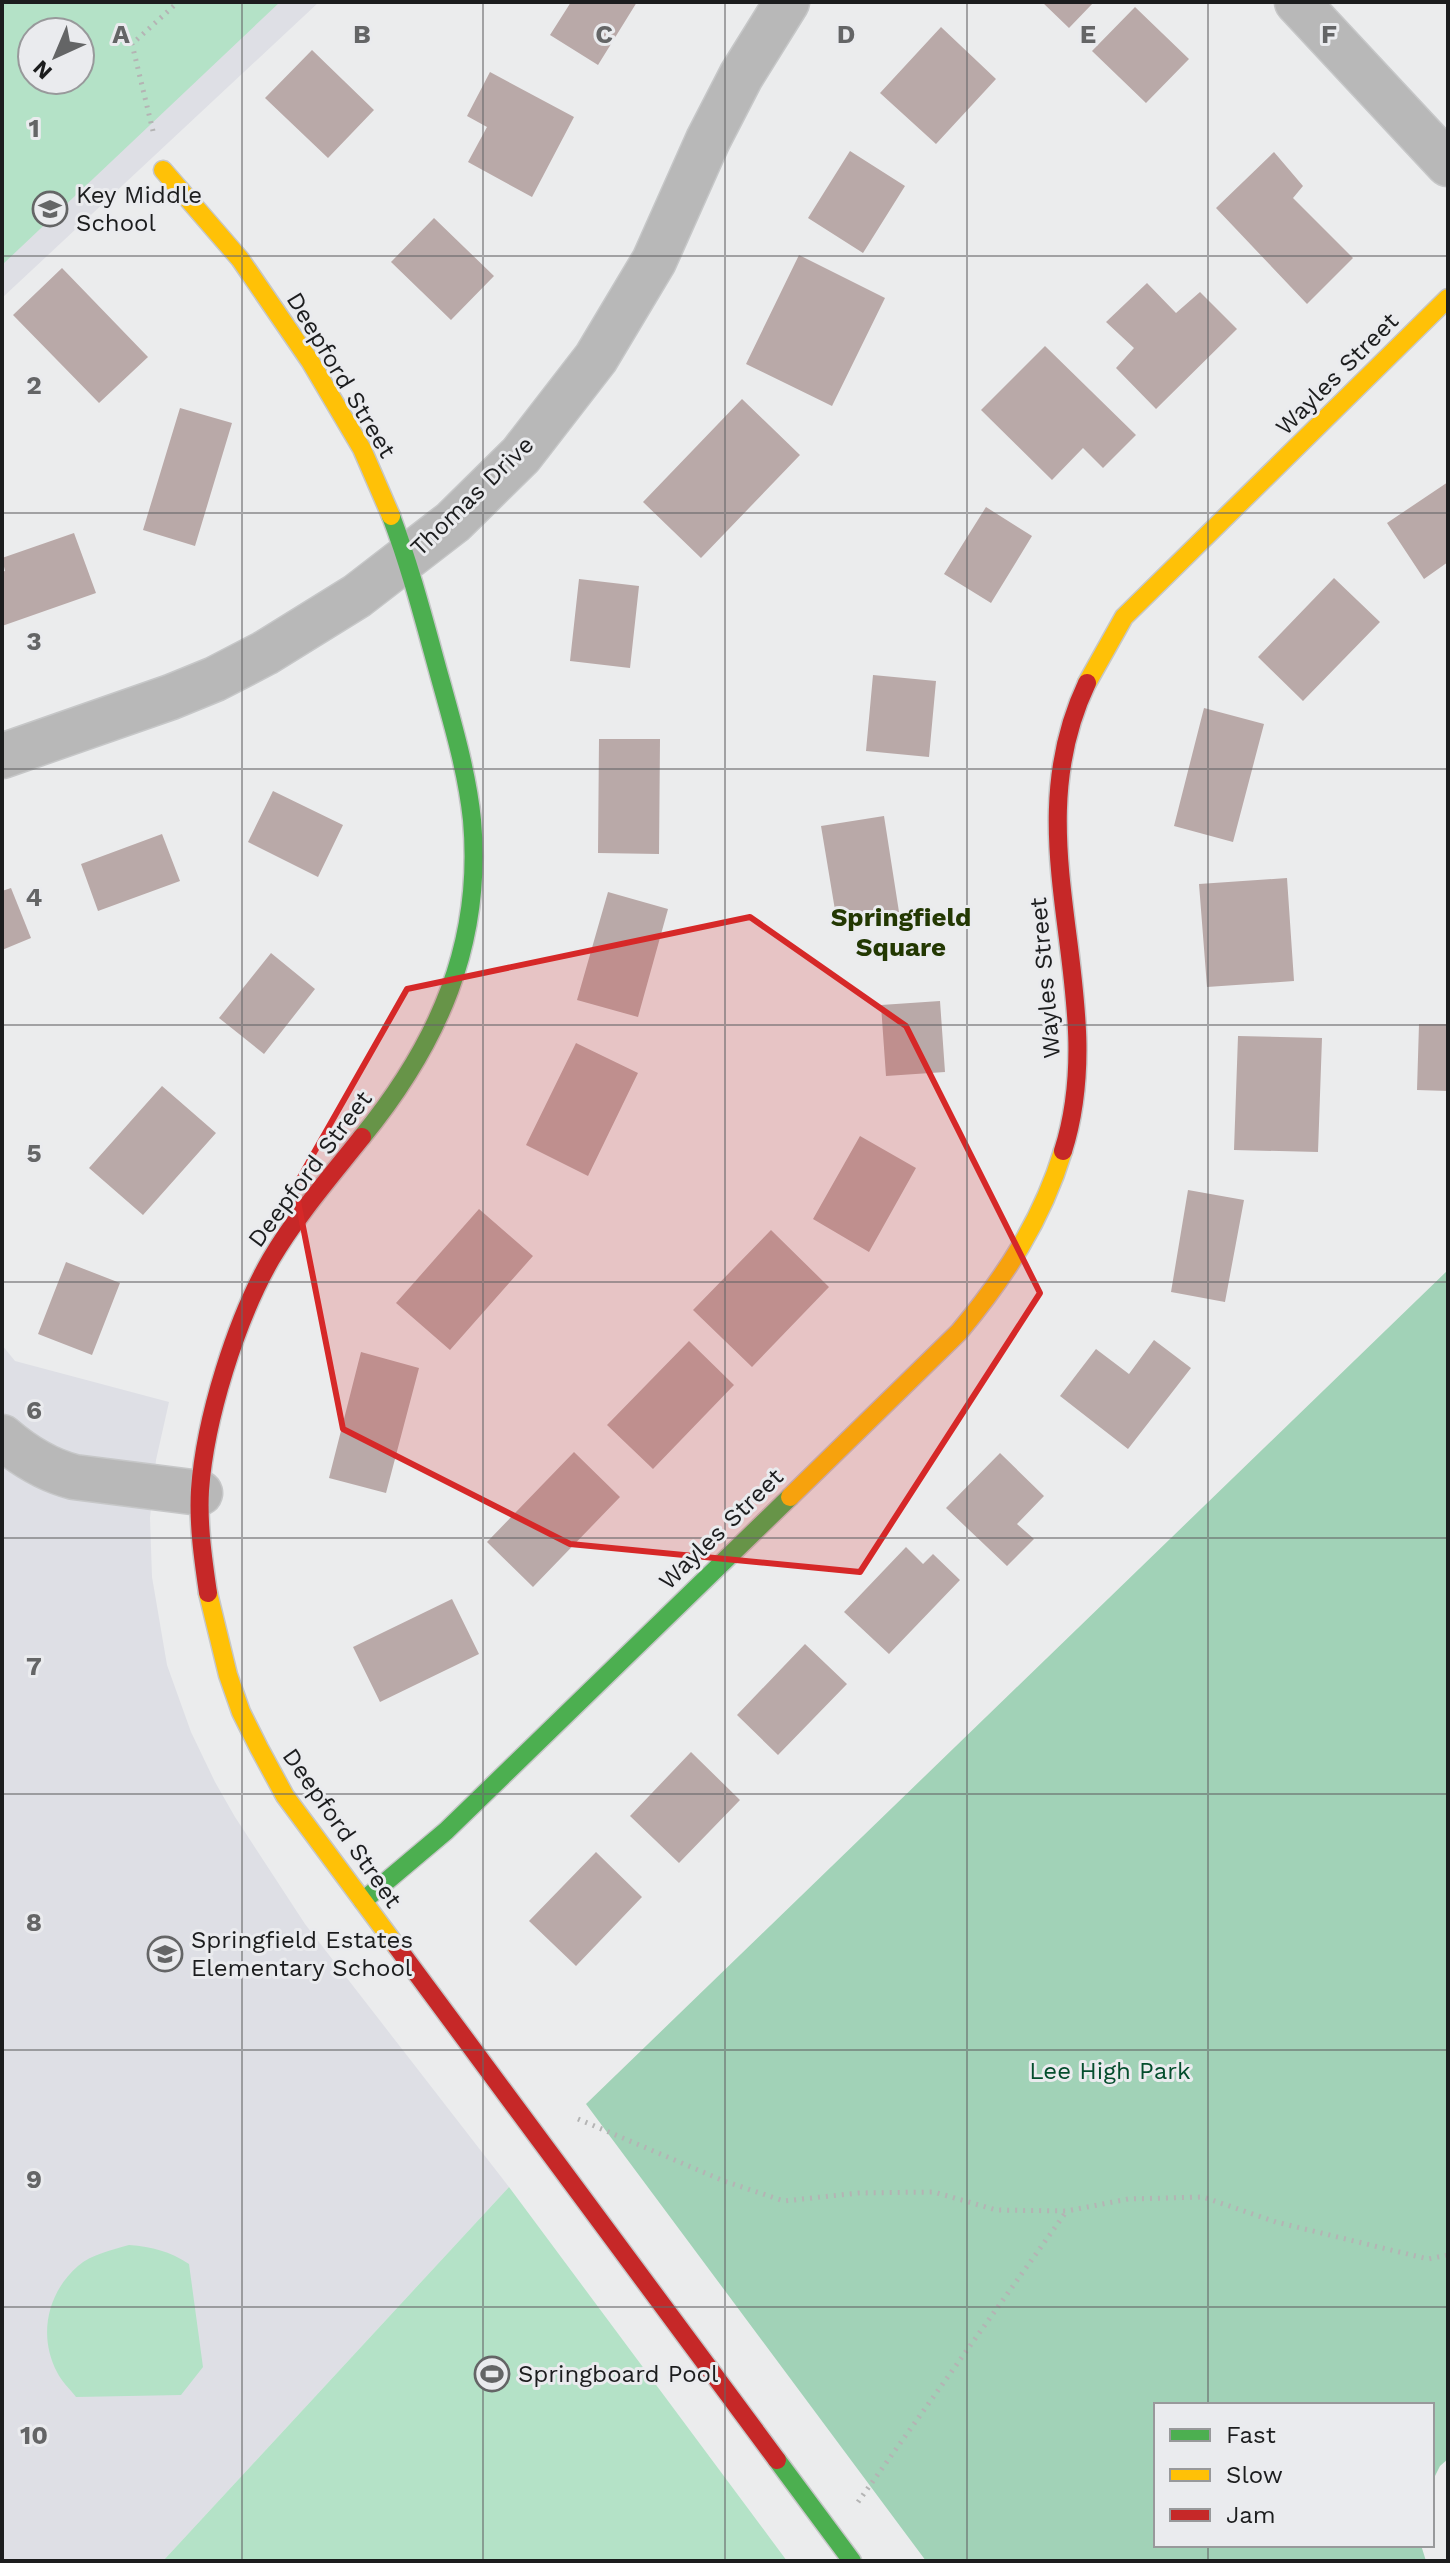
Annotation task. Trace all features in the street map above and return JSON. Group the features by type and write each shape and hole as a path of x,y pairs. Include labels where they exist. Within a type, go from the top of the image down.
{"street":[{"name":"Thomas Drive","path":"2,756 215,679 304,630 357,596 453,522 521,455 596,358 654,261 708,140 741,76 787,2"},
{"path":"1297,2 1448,164"},
{"name":"Deepford Street","path":"163,170 237,254 310,360 361,448 407,559 452,721 469,794 473,869 465,939 445,1007 417,1064 385,1111 288,1232 245,1310 217,1394 200,1493 206,1579 220,1647 237,1701 256,1746 285,1796 852,2561"},
{"name":"Wayles Street","path":"363,1901 457,1820 959,1332 1004,1277 1027,1240 1051,1188 1065,1147 1074,1100 1078,1066 1077,1025 1057,851 1056,808 1066,738 1091,671 1124,617 1448,298"},
{"path":"2,1437 20,1452 55,1472 200,1493"}],"path":[{"path":"163,170 132,44 178,2"},
{"path":"565,2113 724,2181 784,2201 858,2193 934,2192 996,2210 1067,2211 1128,2199 1203,2197 1276,2222 1428,2259 1448,2255"},
{"path":"833,2536 1067,2211"}],"highlighted area":[{"path":"750,917 906,1026 1040,1293 860,1572 570,1544 343,1429 295,1186 407,989"}],"shaded area":[{"name":"Key Middle School","path":"2,2 319,2 2,298"},
{"name":"Springfield Estates Elementary School","path":"2,1345 15,1361 169,1402 156,1460 150,1518 152,1577 167,1665 191,1732 235,1817 305,1924 509,2187 163,2561 2,2561"}],"green space":[{"name":"Key Middle School","path":"2,2 280,2 2,265"},
{"name":"Lee High Park","path":"1448,1270 1448,2459 1434,2478 1434,2403 1154,2403 1154,2547 1422,2547 1426,2561 926,2561 586,2104"},
{"name":"Springboard Pool","path":"509,2187 787,2561 163,2561"},
{"path":"129,2245 160,2250 189,2264 203,2367 181,2395 76,2397 59,2375 51,2358 47,2330 53,2302 67,2277 78,2266 102,2253"}],"building":[{"path":"571,2 637,2 598,65 550,35"},
{"path":"1042,2 1094,2 1069,28"},
{"path":"1135,7 1189,59 1146,103 1092,51"},
{"path":"941,27 996,79 936,144 880,93"},
{"path":"312,50 374,110 328,158 265,98"},
{"path":"490,72 574,117 532,197 468,162 487,127 467,116"},
{"path":"850,151 905,186 863,253 808,218"},
{"path":"1274,152 1303,186 1293,198 1353,258 1307,304 1216,208"},
{"path":"434,218 494,276 451,320 391,262"},
{"path":"799,255 885,298 832,406 746,364"},
{"path":"62,268 148,357 99,403 13,315"},
{"path":"1147,283 1176,313 1200,292 1237,329 1156,409 1116,368 1134,348 1106,322"},
{"path":"1045,346 1136,435 1103,468 1083,448 1052,480 981,410"},
{"path":"742,399 800,455 701,558 643,502"},
{"path":"180,408 232,423 195,546 143,530"},
{"path":"1448,482 1448,562 1424,579 1387,523"},
{"path":"986,507 1032,536 991,603 944,574"},
{"path":"74,533 96,593 2,626 2,572 5,571 2,558"},
{"path":"1334,578 1380,622 1303,701 1258,657"},
{"path":"579,579 639,586 630,668 570,661"},
{"path":"873,675 936,681 929,757 866,751"},
{"path":"1204,708 1264,724 1233,842 1174,826"},
{"path":"599,739 660,739 659,854 598,853"},
{"path":"273,791 343,825 318,877 248,842"},
{"path":"884,816 899,912 837,922 821,826"},
{"path":"162,834 180,881 98,911 81,864"},
{"path":"1287,878 1294,981 1207,987 1199,884"},
{"path":"11,888 31,938 2,950 2,891"},
{"path":"608,892 668,909 638,1017 577,1000"},
{"path":"271,953 315,989 264,1054 219,1018"},
{"path":"940,1001 945,1072 886,1076 881,1005"},
{"path":"1419,1024 1448,1024 1448,1091 1417,1090"},
{"path":"1238,1036 1322,1038 1318,1152 1234,1150"},
{"path":"576,1043 638,1073 588,1176 526,1145"},
{"path":"162,1086 216,1133 143,1215 89,1168"},
{"path":"860,1136 916,1168 869,1252 813,1219"},
{"path":"1188,1190 1244,1200 1225,1302 1171,1292"},
{"path":"479,1209 533,1256 450,1350 396,1303"},
{"path":"771,1230 829,1287 752,1367 693,1310"},
{"path":"66,1262 120,1283 92,1355 38,1334"},
{"path":"1154,1340 1191,1368 1128,1449 1060,1396 1096,1349 1129,1374"},
{"path":"689,1341 734,1385 653,1469 607,1425"},
{"path":"361,1352 419,1368 386,1493 329,1478"},
{"path":"574,1452 620,1497 533,1587 487,1542"},
{"path":"1000,1453 1044,1496 1017,1524 1034,1539 1007,1566 946,1508"},
{"path":"906,1547 923,1564 933,1554 960,1580 889,1654 844,1612"},
{"path":"452,1599 479,1654 380,1702 353,1647"},
{"path":"805,1644 847,1684 778,1755 737,1715"},
{"path":"691,1752 740,1800 679,1863 630,1816"},
{"path":"596,1852 642,1897 576,1966 529,1921"}],"traffic: fast":[{"path":"362,1137 413,1066 450,990 462,950 474,865 472,820 459,749 391,516"},
{"path":"363,1901 446,1831 790,1497"},
{"path":"777,2460 852,2561"}],"traffic: slow":[{"path":"163,170 240,259 310,361 362,449 391,516"},
{"path":"1087,683 1124,617 1448,298"},
{"path":"790,1497 959,1332 976,1311 1007,1269 1033,1224 1063,1151"},
{"path":"208,1593 228,1675 241,1712 259,1748 285,1796 397,1947"}],"traffic: jam":[{"path":"1063,1151 1075,1092 1077,1034 1059,860 1058,801 1066,743 1087,683"},
{"path":"208,1593 200,1529 200,1490 215,1402 234,1340 258,1284 281,1243 362,1137"},
{"path":"397,1947 777,2460"}],"place":[{"name":"Key Middle School","path":"50,209"},
{"name":"Springfield Estates Elementary School","path":"165,1954"},
{"name":"Springboard Pool","path":"492,2374"}],"district":[{"name":"Springfield Square","path":"901,932"}]}
